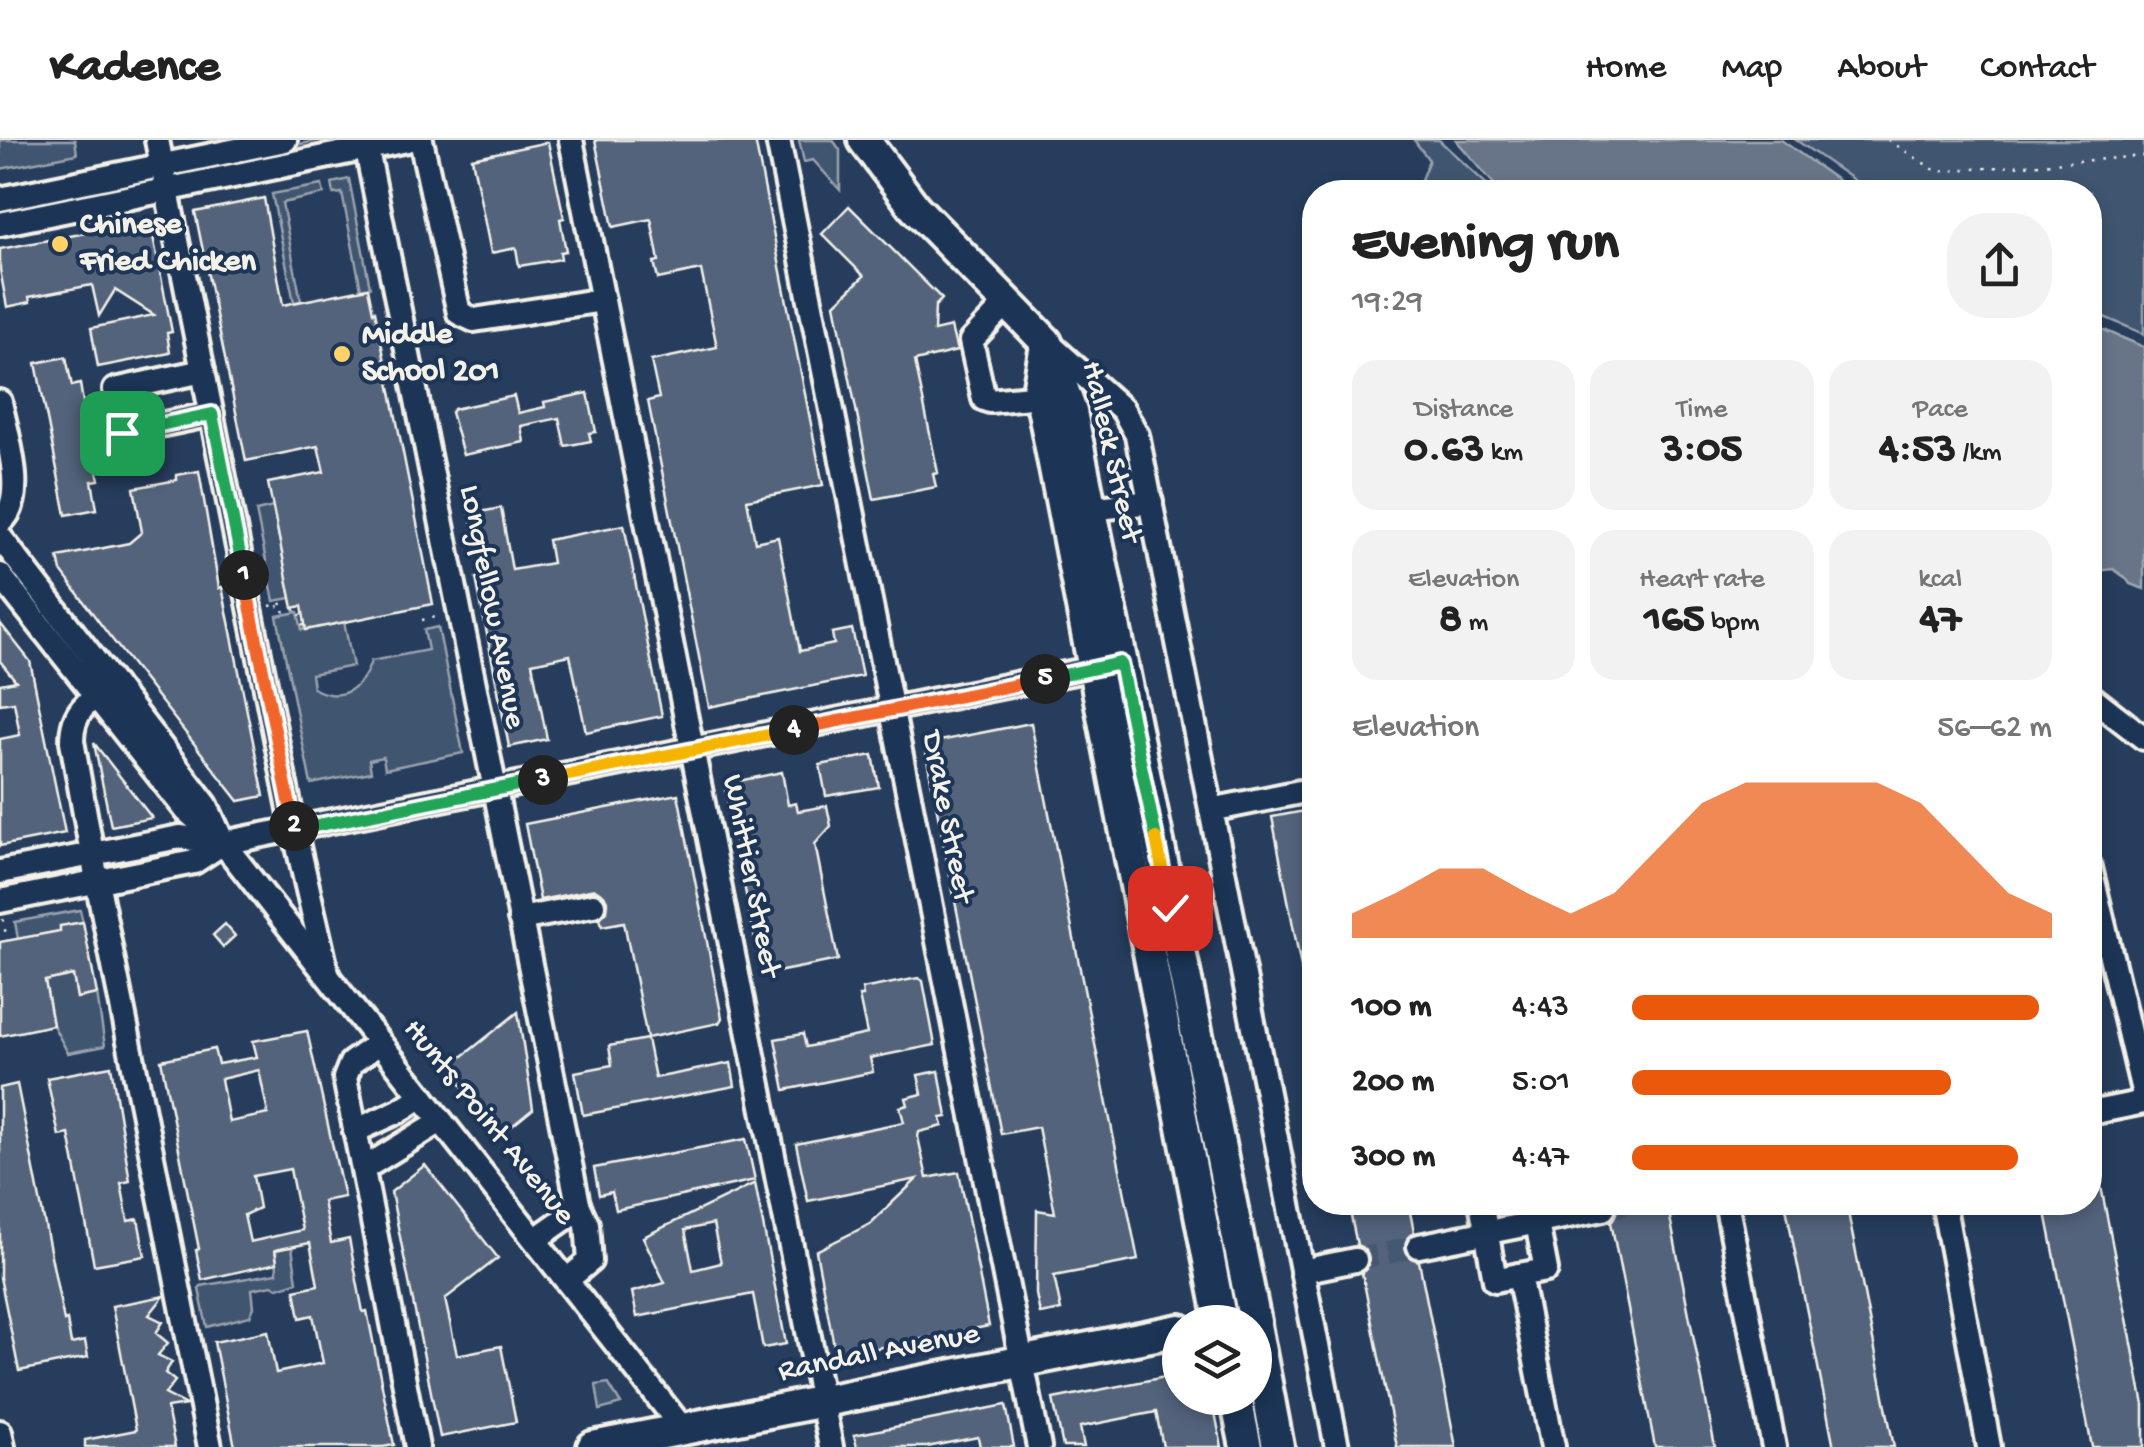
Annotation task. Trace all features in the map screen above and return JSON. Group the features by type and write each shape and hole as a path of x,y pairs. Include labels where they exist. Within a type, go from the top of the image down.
{"main road":[{"path":"864,140 915,208 1046,342"},
{"name":"Halleck Street","path":"1046,342 1041,396 1107,666 1250,1305"},
{"name":"Halleck Street","path":"1046,342 1071,412 1090,509 1107,666 1216,1305"},
{"name":"Randall Avenue","path":"592,1447 690,1438 821,1401 1162,1334"},
{"path":"1239,1415 1246,1447"},
{"name":"Halleck Street","path":"1272,1415 1278,1447"}],"street":[{"path":"158,140 294,830 329,981"},
{"path":"0,198 284,140"},
{"path":"0,224 366,144 407,140"},
{"path":"421,140 459,313 474,320 603,300"},
{"name":"Whittier Street","path":"571,140 831,1447"},
{"name":"Drake Street","path":"778,140 1039,1447"},
{"name":"Longfellow Avenue","path":"366,144 578,1204 587,1224 590,1261 568,1279"},
{"path":"1007,303 972,338 984,399 990,402 1041,396"},
{"path":"1046,342 1124,410 1133,424 1337,1447"},
{"path":"114,390 203,371"},
{"path":"0,402 16,498 8,516 0,522"},
{"path":"122,433 212,414"},
{"path":"1090,509 1151,502"},
{"name":"Hunts Point Avenue","path":"0,537 105,690"},
{"name":"Hunts Point Avenue","path":"0,575 206,805 223,843 690,1438"},
{"path":"0,872 180,837 223,843 294,830 1107,666"},
{"path":"105,690 78,711 72,727 96,881 210,1447"},
{"path":"2102,705 2144,738"},
{"path":"1211,810 1302,792"},
{"path":"2,909 96,881 194,862 223,843"},
{"path":"520,919 593,905"},
{"path":"2102,919 2144,1098 2102,1110"},
{"path":"379,1044 350,1063 345,1078 417,1447"},
{"path":"355,1131 422,1096"},
{"path":"363,1168 442,1121"},
{"path":"536,1239 570,1215 578,1204"},
{"path":"1483,1215 1495,1280 1546,1270 1536,1215"},
{"path":"1419,1246 1486,1232 1528,1215"},
{"path":"1729,1215 1774,1447"},
{"path":"1945,1215 1989,1447"},
{"path":"1302,1271 1355,1260"},
{"path":"1519,1275 1553,1447"},
{"path":"0,1432 3,1447"}],"path":[{"path":"1888,140 1932,169 1948,171 2144,156"},
{"path":"269,607 292,602"},
{"path":"278,605 280,612 299,608 304,630"},
{"path":"422,620 442,616"},
{"path":"2,909 7,941"}],"shaded area":[{"path":"0,140 75,140 77,154 0,169"},
{"path":"332,140 334,148 192,176 190,166"},
{"path":"799,140 833,140 840,150 840,190 813,160 804,162"},
{"path":"1414,140 1439,140 1482,180 1421,180 1429,160"},
{"path":"1456,140 1781,140 1837,180 1491,180"},
{"path":"1796,140 2144,140 2144,334 2102,316 2102,180 1854,180"},
{"path":"349,179 370,287 361,289 342,193 334,194 332,183"},
{"path":"322,185 324,194 282,203 301,301 294,302 272,194"},
{"path":"2102,329 2144,347 2144,589 2130,584 2113,569 2102,570"},
{"path":"273,507 291,598 274,601 256,511"},
{"path":"298,612 302,630 344,622 353,666 311,674 313,688 323,693 350,691 371,661 428,650 424,630 438,627 463,753 385,769 383,757 369,760 371,772 311,784 277,616"},
{"path":"80,910 83,922 18,939 15,922"},
{"path":"73,975 77,997 97,994 105,1046 68,1053 53,1025 45,981"},
{"path":"292,1247 297,1282 278,1288 272,1285 252,1289 254,1307 250,1316 207,1327 201,1286 277,1273 276,1249"},
{"path":"608,1383 621,1404 600,1410 596,1385"}],"building":[{"path":"595,140 755,140 823,485 747,500 755,542 778,537 800,651 834,644 832,633 852,629 862,676 709,707 648,401 659,398 651,361 717,347 701,270 658,279 654,262 659,261 651,219 613,227"},
{"path":"548,142 564,218 560,219 566,251 560,252 561,259 519,266 516,248 491,253 472,158"},
{"path":"264,198 283,305 368,288 433,604 306,630 302,606 293,608 268,483 324,472 318,446 246,461 195,212"},
{"path":"849,206 942,299 935,306 934,331 951,327 957,351 915,361 938,473 933,474 936,487 874,499 835,304 864,276 822,234"},
{"path":"150,221 172,332 167,333 170,353 98,367 91,328 154,315 115,290 99,316 92,285 29,297 30,302 7,307 0,249"},
{"path":"66,357 72,386 80,384 84,408 91,407 100,454 94,455 99,480 92,481 97,509 66,515 36,363"},
{"path":"588,393 596,432 589,433 591,441 565,446 559,418 521,426 524,442 463,455 451,412 454,409 514,396 518,413 545,407 544,402"},
{"path":"199,471 219,588 222,587 264,796 239,801 61,571 58,557 129,543 142,532 134,488 177,480 177,475"},
{"path":"501,508 512,570 552,563 548,540 624,525 662,716 586,732 570,655 532,663 547,739 509,747 476,578 482,576 470,514"},
{"path":"0,623 30,661 65,833 0,846 0,739 20,735 14,702 0,704 0,684 16,681 0,661"},
{"path":"1031,723 1138,1260 1054,1276 1061,1310 1040,1314 1036,1294 1037,1210 1055,1213 1038,1127 1001,1134 924,744"},
{"path":"94,743 152,818 111,826"},
{"path":"873,755 879,787 826,796 820,765"},
{"path":"782,772 788,805 796,803 798,811 827,806 831,826 815,844 838,960 762,975 724,784"},
{"path":"678,794 722,1018 719,1023 647,1038 624,922 602,926 600,918 608,903 595,889 540,900 525,824"},
{"path":"1302,811 1302,972 1272,817"},
{"path":"83,922 97,994 77,998 73,975 45,981 53,1025 0,1036 0,942 60,931 60,926"},
{"path":"225,924 235,936 223,947 213,935"},
{"path":"918,978 923,981 935,1045 870,1058 873,1072 785,1090 775,1039 803,1034 806,1047 867,1034 859,996 863,996 862,989"},
{"path":"518,1012 533,1109 501,1135 448,1068"},
{"path":"307,1031 344,1197 323,1201 331,1243 349,1239 394,1445 235,1447 214,1342 268,1331 276,1373 323,1363 313,1315 300,1318 295,1290 318,1285 310,1243 275,1250 277,1263 202,1280 161,1060 214,1049 218,1064 257,1057 253,1041","holes":["259,1070 268,1114 229,1122 221,1079","290,1169 302,1230 250,1242 244,1215 259,1208 253,1176"]},
{"path":"647,1039 655,1078 731,1063 735,1086 583,1115 575,1072 612,1065 609,1046"},
{"path":"111,1066 130,1181 121,1183 128,1221 138,1219 145,1256 94,1265 69,1134 59,1136 47,1078"},
{"path":"939,1071 947,1117 941,1118 943,1126 919,1132 918,1137 927,1178 959,1172 989,1326 836,1356 816,1251 870,1224 917,1179 808,1201 796,1144 904,1122 900,1107 908,1105 906,1098 922,1094 918,1075"},
{"path":"17,1084 64,1321 67,1320 71,1344 85,1341 88,1357 19,1371 0,1277 0,1088"},
{"path":"746,1139 755,1180 616,1210 612,1192 599,1195 594,1168"},
{"path":"425,1165 498,1258 445,1299 457,1355 501,1346 516,1422 440,1437 391,1192"},
{"path":"755,1183 786,1344 763,1348 753,1294 637,1317 632,1292 665,1283 643,1237","holes":["713,1224 721,1263 693,1270 685,1230"]},
{"path":"2102,1191 2144,1405 2144,1447 2092,1447 2047,1215 2102,1215"},
{"path":"1351,1215 1411,1215 1414,1232 1405,1240 1405,1250 1408,1257 1419,1261 1456,1447 1397,1447 1362,1273 1369,1266 1369,1256 1357,1245"},
{"path":"1616,1215 1670,1215 1715,1447 1655,1447 1611,1222"},
{"path":"1788,1215 1849,1215 1894,1447 1834,1447"},
{"path":"164,1296 149,1315 163,1322 156,1333 168,1343 158,1355 172,1362 165,1373 175,1381 165,1394 186,1405 167,1408 175,1447 85,1447 85,1440 136,1430 112,1306"},
{"path":"1162,1378 1162,1415 1215,1415 1222,1447 1163,1447 1156,1412 1080,1427 1084,1447 1063,1447 1053,1399"},
{"path":"1006,1405 1014,1447 980,1447 978,1437 927,1447 857,1447 854,1435"}],"tunnel":[{"path":"1355,1260 1419,1246"}],"place":[{"name":"Chinese Fried Chicken","path":"60,244"},
{"name":"Middle School 201","path":"342,354"}],"route":[{"path":"122,433 212,414 294,830 1120,663 1170,908"}]}
